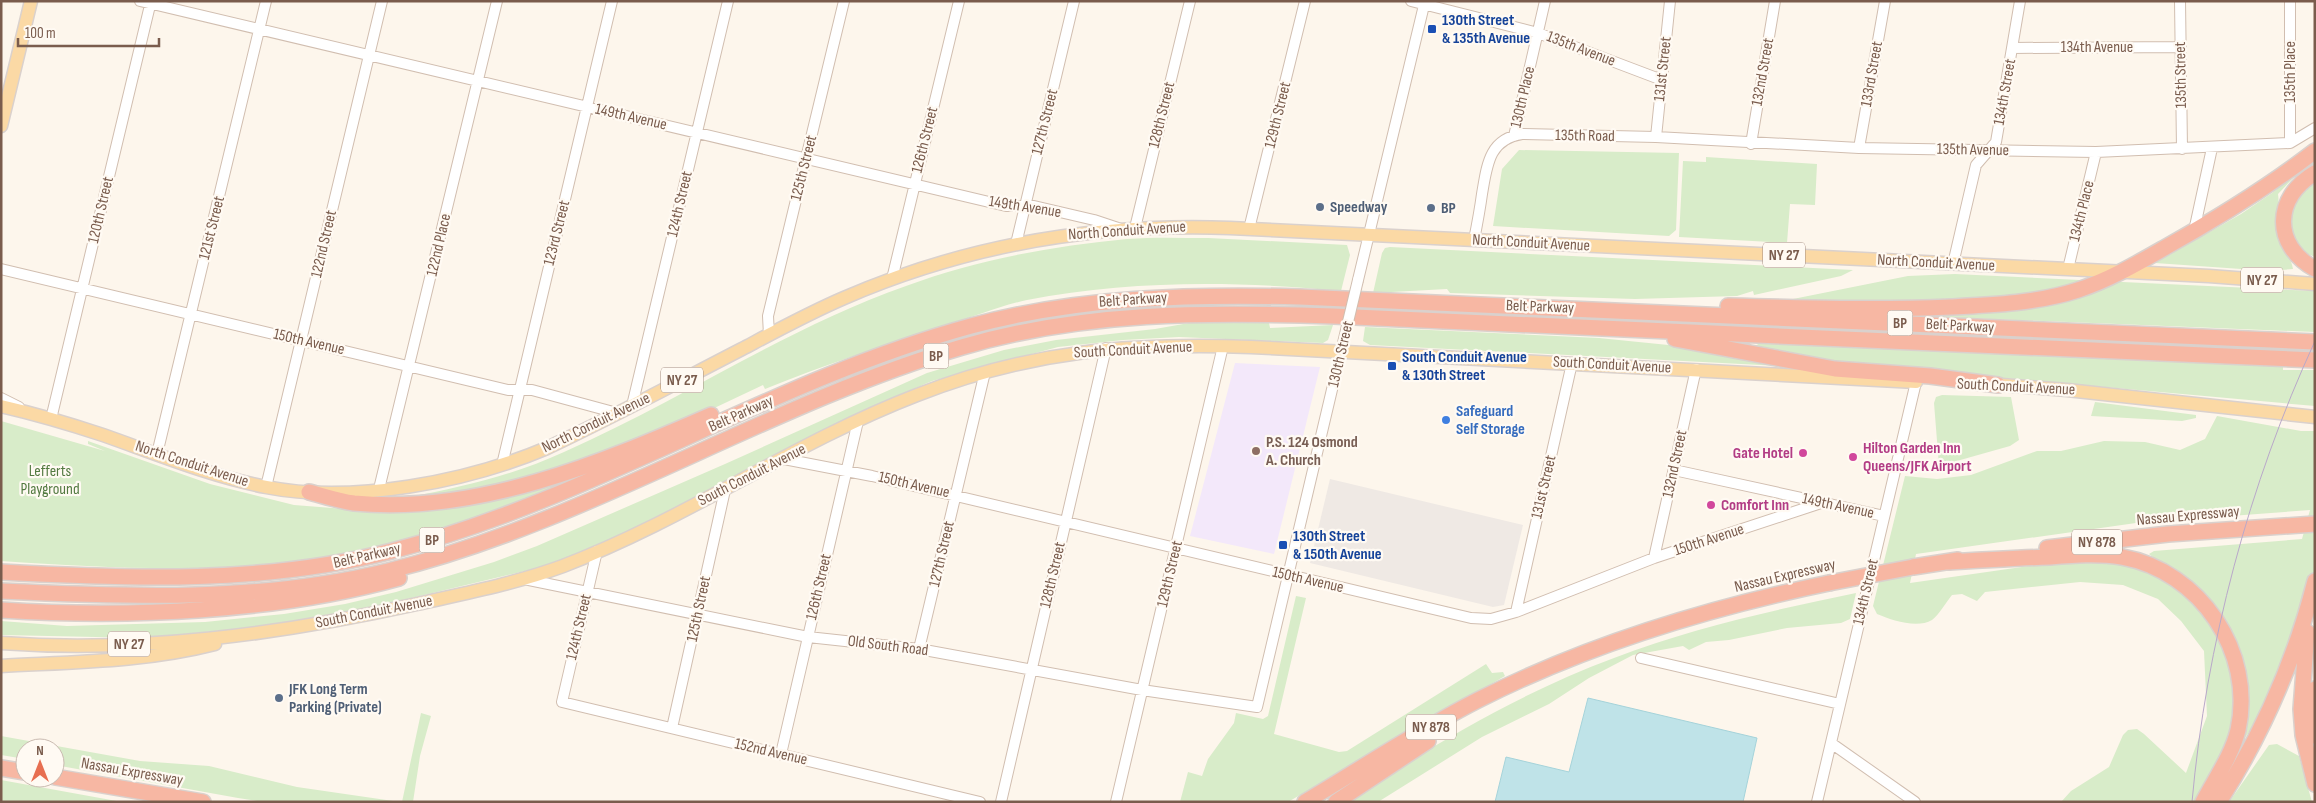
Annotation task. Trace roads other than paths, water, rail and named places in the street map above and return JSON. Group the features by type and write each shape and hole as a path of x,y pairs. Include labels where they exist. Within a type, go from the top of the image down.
{"highway":[{"path":"1485,305 1564,298 1838,309 1958,306 2040,299 2078,290 2121,272 2274,183 2315,151"},
{"path":"2315,173 2294,189 2287,203 2284,217 2285,232 2290,245 2298,256 2315,269"},
{"name":"Belt Parkway","path":"1,572 115,577 207,577 299,569 389,552 459,531 563,492 833,374 919,342 972,326 1035,311 1100,302 1164,297 1255,296 2315,342"},
{"name":"Belt Parkway","path":"1,591 171,595 282,590 350,579 393,569 501,535 597,498 787,412 866,380 964,347 1032,330 1109,318 1196,314 1333,316 2315,360"},
{"path":"1612,328 1835,368 1930,376 1998,385"},
{"path":"309,492 352,503 391,503 447,500 500,490 597,461 731,406 833,374"},
{"name":"Nassau Expressway","path":"1305,802 1478,700 1561,663 1654,627 1730,606 1829,583 1948,562 2110,540 2311,524"},
{"path":"1,610 68,613 135,612 296,600 368,586 435,568 501,535"},
{"path":"1948,562 2113,556 2154,566 2174,577 2195,594 2213,616 2230,646 2240,689 2237,733 2228,756 2203,802"},
{"path":"2219,802 2271,711 2286,674 2315,581"},
{"path":"2310,602 2301,709 2304,735 2315,784"},
{"path":"1336,802 1408,753 1561,663"},
{"path":"2315,688 2312,723 2315,755"},
{"path":"1,768 15,770"},
{"name":"Nassau Expressway","path":"65,779 203,802"}],"main road":[{"path":"1,126 31,1"},
{"name":"North Conduit Avenue","path":"1,406 51,419 226,477 266,487 309,492 379,489 436,482 502,466 547,448 769,334 842,299 892,279 955,258 1016,244 1068,234 1135,228 1249,229 2068,269 2315,284"},
{"name":"South Conduit Avenue","path":"1,643 137,644 256,633 386,611 520,578 560,567 597,551 725,490 858,421 916,395 985,372 1047,357 1106,348 1223,346 1572,362 1998,385 2130,396 2315,417"},
{"path":"1,666 89,662 155,656 186,651 256,633"}],"street":[{"name":"121st Street","path":"157,454 266,1"},
{"name":"122nd Street","path":"266,487 382,1"},
{"name":"122nd Place","path":"379,489 497,1"},
{"name":"123rd Street","path":"502,466 612,1"},
{"name":"124th Street","path":"632,406 728,1"},
{"name":"125th Street","path":"769,334 768,316 844,1"},
{"name":"126th Street","path":"892,279 959,1"},
{"name":"127th Street","path":"1016,244 1074,1"},
{"name":"128th Street","path":"1135,228 1190,1"},
{"name":"129th Street","path":"1249,229 1306,1"},
{"name":"135th Avenue","path":"1411,1 1538,33 1662,80"},
{"name":"130th Place","path":"1474,240 1489,159 1502,141 1514,136 1546,1"},
{"name":"131st Street","path":"1656,137 1670,1"},
{"name":"132nd Street","path":"1750,144 1775,1"},
{"name":"133rd Street","path":"1859,148 1884,1"},
{"name":"134th Street","path":"1953,264 1976,165 1996,142 2020,1"},
{"name":"135th Street","path":"2180,1 2182,149"},
{"name":"135th Place","path":"2290,1 2290,143"},
{"name":"149th Avenue","path":"147,2 1006,206 1034,206 1094,220 1121,229"},
{"name":"120th Street","path":"51,419 147,2"},
{"name":"130th Street","path":"1257,707 1425,3"},
{"name":"134th Avenue","path":"2012,48 2181,47"},
{"path":"2290,143 2315,128"},
{"name":"135th Road","path":"1514,136 1656,137"},
{"name":"135th Avenue","path":"1656,137 1750,144 1987,151 2096,152 2290,143"},
{"path":"2194,231 2212,148"},
{"name":"134th Place","path":"2068,269 2096,152"},
{"name":"150th Avenue","path":"1,269 508,390 532,390 617,413"},
{"name":"129th Street","path":"1116,802 1223,346"},
{"name":"128th Street","path":"1001,802 1106,348"},
{"name":"131st Street","path":"1516,612 1572,362"},
{"name":"132nd Street","path":"1654,558 1696,369"},
{"name":"127th Street","path":"920,649 985,372"},
{"name":"134th Street","path":"1817,802 1916,382"},
{"path":"1,398 35,415"},
{"name":"126th Street","path":"781,754 858,421"},
{"name":"150th Avenue","path":"784,459 956,495 1470,618 1491,619 1516,612 1654,558 1821,503"},
{"name":"149th Avenue","path":"1674,470 1884,516"},
{"name":"125th Street","path":"672,728 725,490"},
{"name":"124th Street","path":"562,702 597,551"},
{"name":"Old South Road","path":"520,578 808,637 920,649 1142,690 1257,707"},
{"path":"1641,658 1840,704"},
{"name":"152nd Avenue","path":"562,702 980,802"},
{"path":"1831,743 1915,802"}],"water":[{"path":"1588,698 1757,738 1743,802 1495,802 1506,757 1569,772"}],"tram line":[{"path":"2192,802 2208,684 2234,566 2270,451 2291,395 2315,341"}],"place":[{"name":"130th Street & 135th Avenue","path":"1432,29"},
{"name":"Speedway","path":"1320,207"},
{"name":"BP","path":"1431,208"},
{"name":"South Conduit Avenue & 130th Street","path":"1392,366"},
{"name":"Safeguard Self Storage","path":"1446,420"},
{"name":"P.S. 124 Osmond A. Church","path":"1256,451"},
{"name":"Gate Hotel","path":"1803,453"},
{"name":"Hilton Garden Inn Queens/JFK Airport","path":"1853,457"},
{"name":"Comfort Inn","path":"1711,505"},
{"name":"130th Street & 150th Avenue","path":"1283,545"},
{"name":"JFK Long Term Parking (Private)","path":"279,698"}],"park label":[{"name":"Lefferts Playground","path":"50,480"}]}
